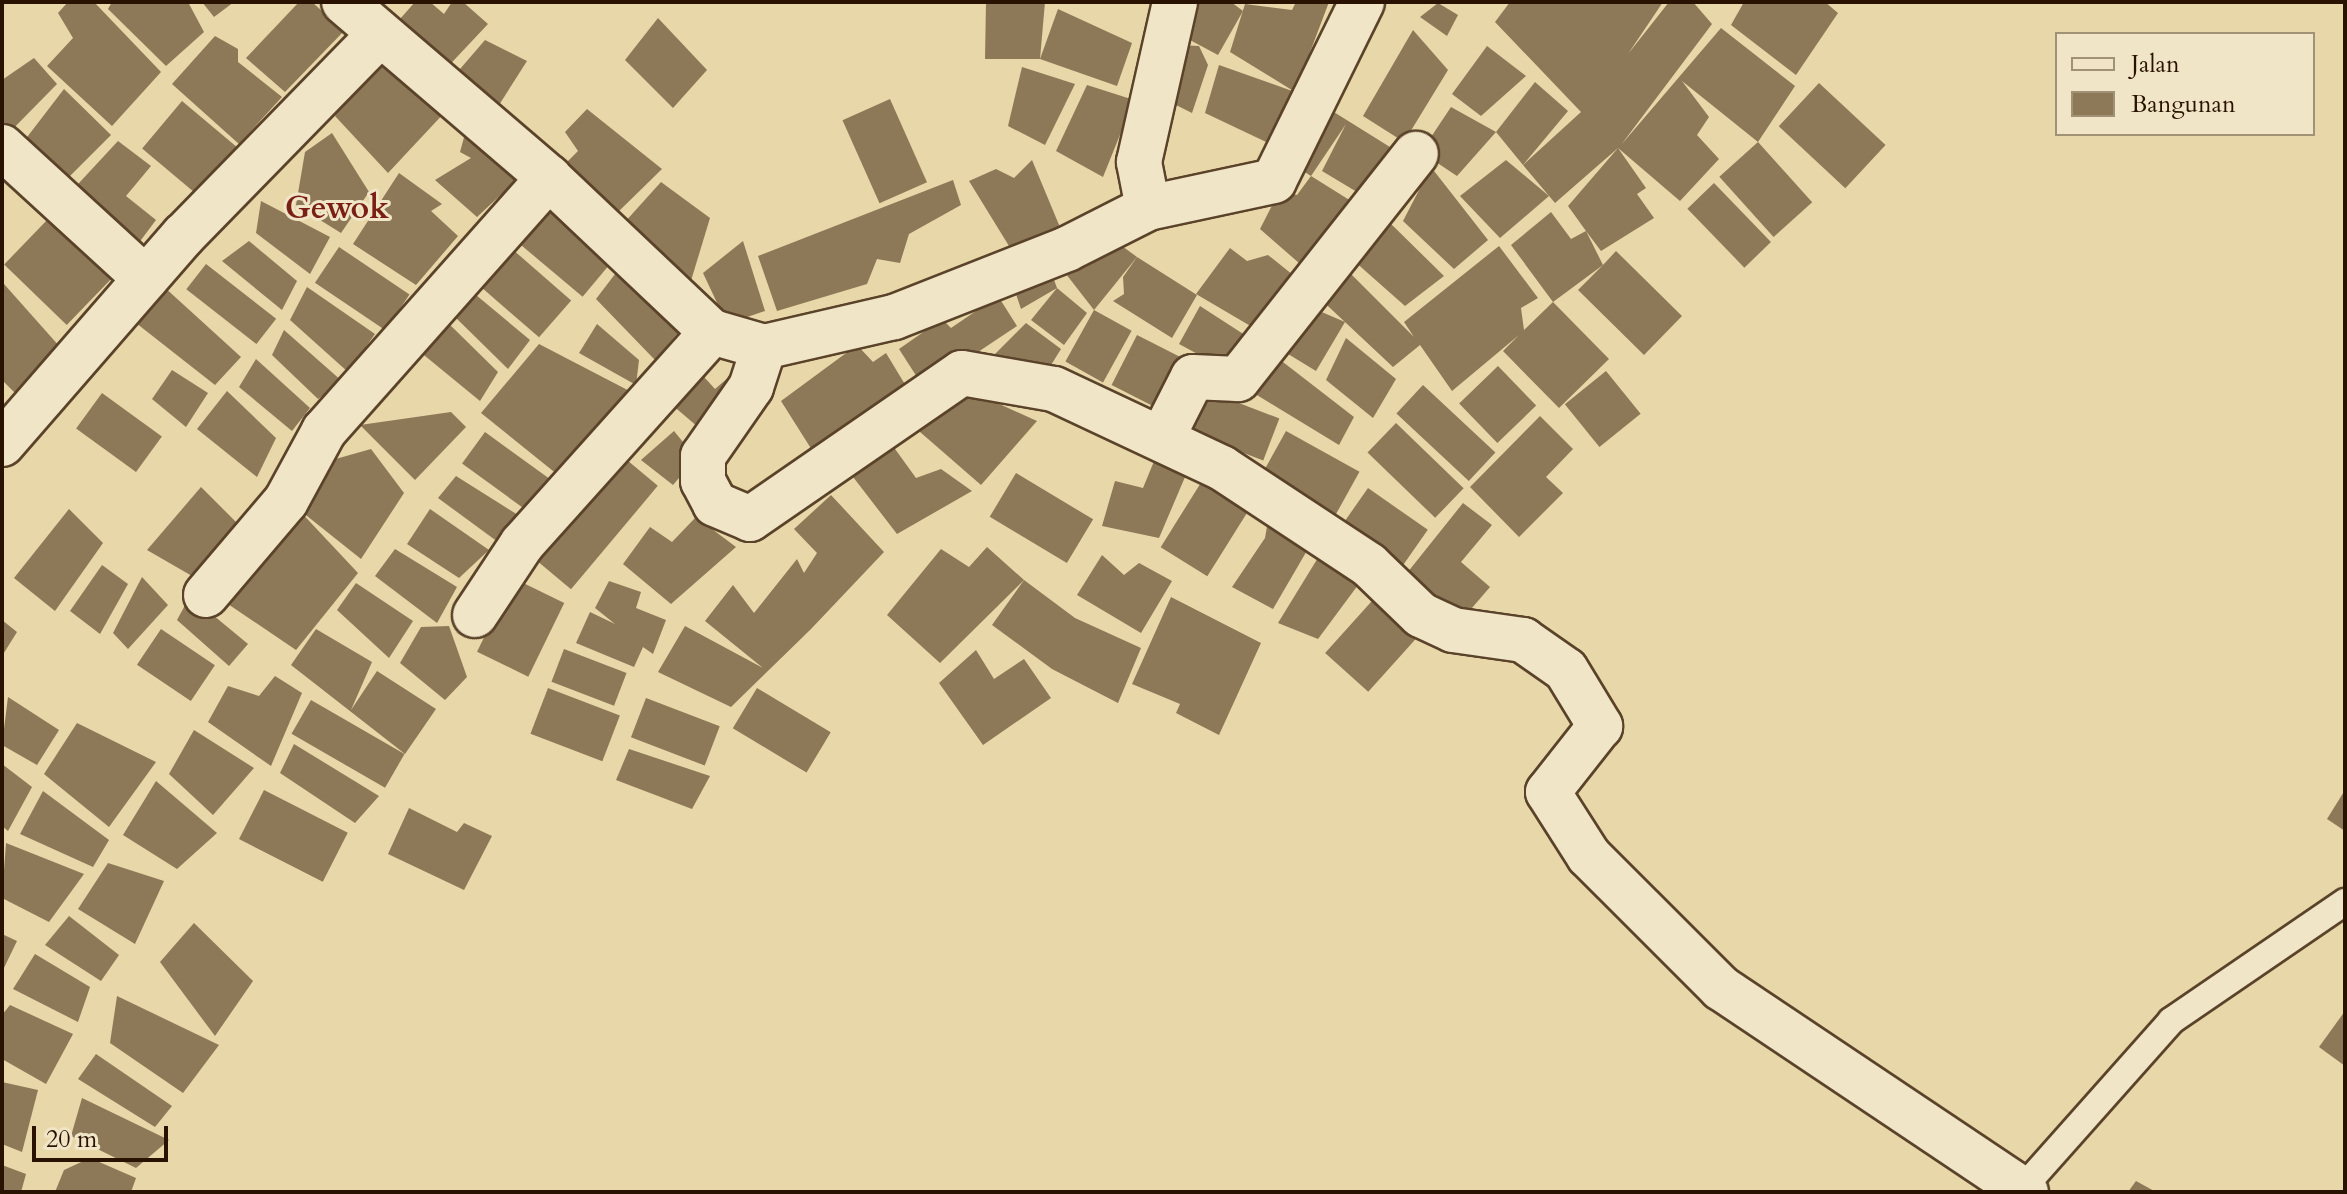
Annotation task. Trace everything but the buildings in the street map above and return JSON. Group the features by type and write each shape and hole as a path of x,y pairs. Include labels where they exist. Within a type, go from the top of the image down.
{"street":[{"path":"344,2 378,36 549,178 712,332 764,347 894,317 1067,249 1148,208 1274,181 1362,2"},
{"path":"1148,208 1139,162 1175,2"},
{"path":"2,444 146,279 378,36"},
{"path":"2,147 146,279"},
{"path":"1162,438 1193,377 1226,381 1249,367 1416,154"},
{"path":"206,595 286,501 324,431 549,178"},
{"path":"475,615 522,544 712,332"},
{"path":"764,347 751,387 703,456 703,481 732,515 750,519 962,373 1054,389 1162,438 1222,468 1369,565 1421,615 1453,630 1523,640 1566,670 1600,726 1548,792 1589,856 1721,988 2024,1191"}],"lane":[{"path":"2024,1191 2171,1021 2345,902"}],"district":[{"name":"Gewok","path":"337,208"}]}
